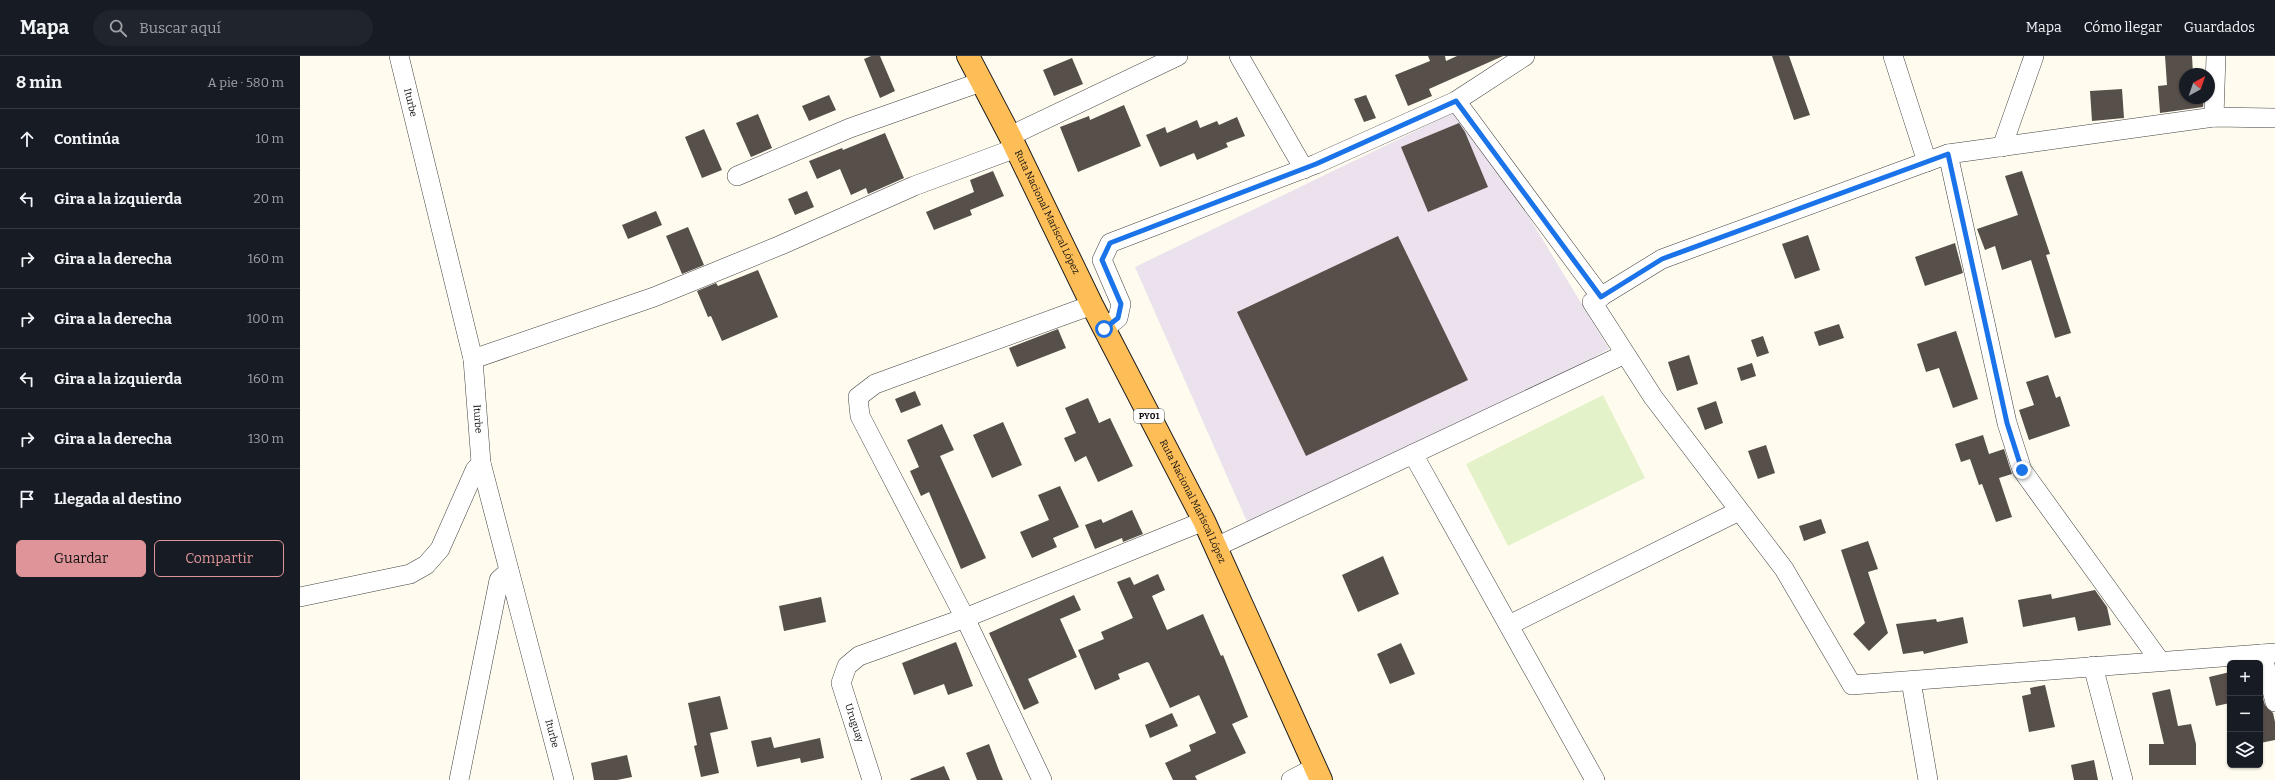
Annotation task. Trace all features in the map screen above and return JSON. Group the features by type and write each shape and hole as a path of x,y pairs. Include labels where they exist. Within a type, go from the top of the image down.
{"highway":[{"name":"Ruta Nacional Mariscal López","path":"968,56 1013,142 1092,306 1204,520 1317,774"}],"street":[{"name":"Iturbe","path":"399,56 473,359 481,463 508,571 564,780"},
{"path":"473,359 654,297 781,245 1013,142 1178,56"},
{"path":"1240,56 1304,169"},
{"path":"1104,329 1118,318 1121,304 1102,260 1110,243 1304,169 1456,101 1525,56"},
{"path":"1893,56 1927,162"},
{"path":"2002,147 2034,56"},
{"path":"2214,117 2216,56"},
{"path":"737,176 850,128 981,82"},
{"path":"1456,101 1601,297"},
{"path":"2275,118 2214,117 1948,154 1662,259 1592,302 1653,397 1784,569 1852,685 2268,654 2275,702"},
{"path":"1948,154 2007,423 2022,470 2160,661"},
{"path":"1042,780 965,618 860,416 858,397 875,384 1092,306"},
{"path":"1216,547 1625,354"},
{"path":"1413,454 1595,780"},
{"path":"300,597 410,574 426,565 440,549 475,470 481,463"},
{"path":"1509,625 1739,511"},
{"path":"965,618 1204,520"},
{"path":"459,780 499,580 508,571"},
{"name":"Uruguay","path":"872,780 841,683 847,666 859,656 965,618"},
{"path":"2093,666 2123,780"},
{"path":"1911,681 1928,780"},
{"path":"1290,780 1317,774"}],"shaded area":[{"path":"1463,108 1609,349 1413,454 1248,524 1135,267"}],"green space":[{"path":"1603,395 1645,478 1508,546 1466,464"}],"building":[{"path":"871,56 880,56 895,91 880,98 864,59"},
{"path":"1428,56 1445,56 1446,61 1457,56 1503,56 1429,89 1432,96 1408,106 1395,75 1430,61"},
{"path":"1772,56 1789,56 1810,115 1794,120"},
{"path":"2165,56 2192,56 2193,68 2179,68 2179,104 2203,104 2203,107 2160,113 2158,86 2167,85"},
{"path":"1072,58 1083,84 1054,96 1043,70"},
{"path":"2122,89 2124,118 2092,121 2090,91"},
{"path":"829,95 836,110 809,121 802,106"},
{"path":"1366,95 1376,118 1364,122 1354,99"},
{"path":"1124,105 1141,146 1078,172 1060,127 1089,116 1090,120"},
{"path":"758,114 772,148 751,157 736,123"},
{"path":"1237,117 1245,136 1226,143 1228,147 1197,160 1194,153 1160,167 1146,135 1165,127 1167,133 1197,120 1200,128 1217,121 1219,125"},
{"path":"1459,123 1465,132 1488,187 1428,212 1401,147"},
{"path":"704,129 722,170 702,178 685,137"},
{"path":"885,133 904,178 868,194 866,188 851,195 840,169 817,179 809,161 842,148 843,150"},
{"path":"993,171 1004,196 970,210 972,215 934,230 926,212 974,192 970,180"},
{"path":"2022,171 2050,254 2046,255 2071,333 2055,338 2031,260 2002,270 1995,246 1985,250 1977,229 2018,215 2005,176"},
{"path":"807,191 814,207 795,215 788,199"},
{"path":"656,211 662,225 628,239 622,225"},
{"path":"688,227 704,265 682,274 666,236"},
{"path":"1808,235 1820,270 1795,279 1782,244"},
{"path":"1398,236 1468,380 1306,456 1237,312"},
{"path":"1955,243 1963,273 1925,286 1915,257"},
{"path":"758,270 778,317 722,341 711,316 708,317 697,291 716,283 718,286"},
{"path":"1839,324 1844,338 1819,346 1814,332"},
{"path":"1058,329 1066,348 1017,367 1009,348"},
{"path":"1956,331 1978,399 1953,408 1939,368 1926,372 1917,344"},
{"path":"1763,336 1769,353 1757,357 1751,340"},
{"path":"1689,355 1698,384 1677,391 1668,362"},
{"path":"1752,363 1756,376 1741,381 1737,368"},
{"path":"2048,375 2056,398 2060,396 2070,426 2029,440 2019,410 2034,405 2026,382"},
{"path":"915,391 921,405 901,413 895,399"},
{"path":"1088,398 1099,423 1110,418 1133,466 1098,482 1086,456 1075,462 1064,438 1076,433 1065,408"},
{"path":"1716,401 1723,423 1705,430 1697,408"},
{"path":"1003,422 1022,465 992,478 973,435"},
{"path":"942,424 954,450 940,456 986,558 961,569 929,492 921,496 910,471 919,467 907,440"},
{"path":"1983,435 1989,454 2004,449 2012,474 1999,478 2012,517 1996,522 1982,484 1979,485 1970,459 1961,462 1955,444"},
{"path":"1766,445 1775,473 1758,479 1748,451"},
{"path":"1060,486 1079,527 1053,538 1057,547 1032,558 1020,532 1049,520 1038,495"},
{"path":"1132,510 1143,534 1123,542 1122,538 1095,549 1085,525 1101,519 1103,523"},
{"path":"1821,519 1826,533 1804,541 1799,526"},
{"path":"1868,541 1878,569 1868,572 1888,633 1869,651 1853,634 1865,623 1841,550"},
{"path":"1383,556 1399,594 1358,612 1342,575"},
{"path":"1158,574 1165,590 1152,596 1167,630 1203,614 1221,656 1223,655 1248,717 1232,724 1246,753 1195,776 1197,780 1173,780 1165,763 1191,751 1189,745 1216,733 1199,695 1170,708 1149,663 1147,662 1118,674 1120,679 1095,690 1078,650 1104,639 1101,632 1133,618 1117,582 1130,577 1134,585"},
{"path":"2095,590 2107,607 2111,625 2078,631 2075,617 2023,627 2018,600 2051,594 2052,599"},
{"path":"1074,595 1081,610 1060,619 1077,657 1028,679 1039,703 1024,710 989,633"},
{"path":"821,597 826,622 784,631 779,606"},
{"path":"1963,617 1968,643 1924,654 1923,651 1903,654 1896,624 1936,619 1937,622"},
{"path":"956,642 973,686 948,695 944,684 914,695 902,663"},
{"path":"1401,643 1415,674 1390,684 1377,654"},
{"path":"2227,673 2227,704 2216,706 2209,677"},
{"path":"2045,685 2055,727 2029,732 2022,696 2031,694 2030,688"},
{"path":"2170,689 2178,726 2191,724 2196,744 2196,765 2149,765 2149,744 2164,744 2152,693"},
{"path":"720,696 728,729 710,733 719,773 701,777 694,746 697,745 688,703"},
{"path":"2263,699 2265,705 2273,713 2275,722 2275,740 2263,742"},
{"path":"1172,713 1178,726 1150,738 1145,725"},
{"path":"771,737 774,748 820,738 824,758 801,763 800,758 757,767 751,741"},
{"path":"989,744 1003,780 977,780 966,753"},
{"path":"627,755 632,777 617,780 594,780 591,763"},
{"path":"2094,760 2098,780 2074,780 2071,765"},
{"path":"944,766 950,780 910,779"}],"route":[{"path":"1104,329 1118,318 1121,304 1102,260 1110,243 1316,164 1456,101 1601,297 1662,259 1948,154 2007,423 2022,470"}]}
